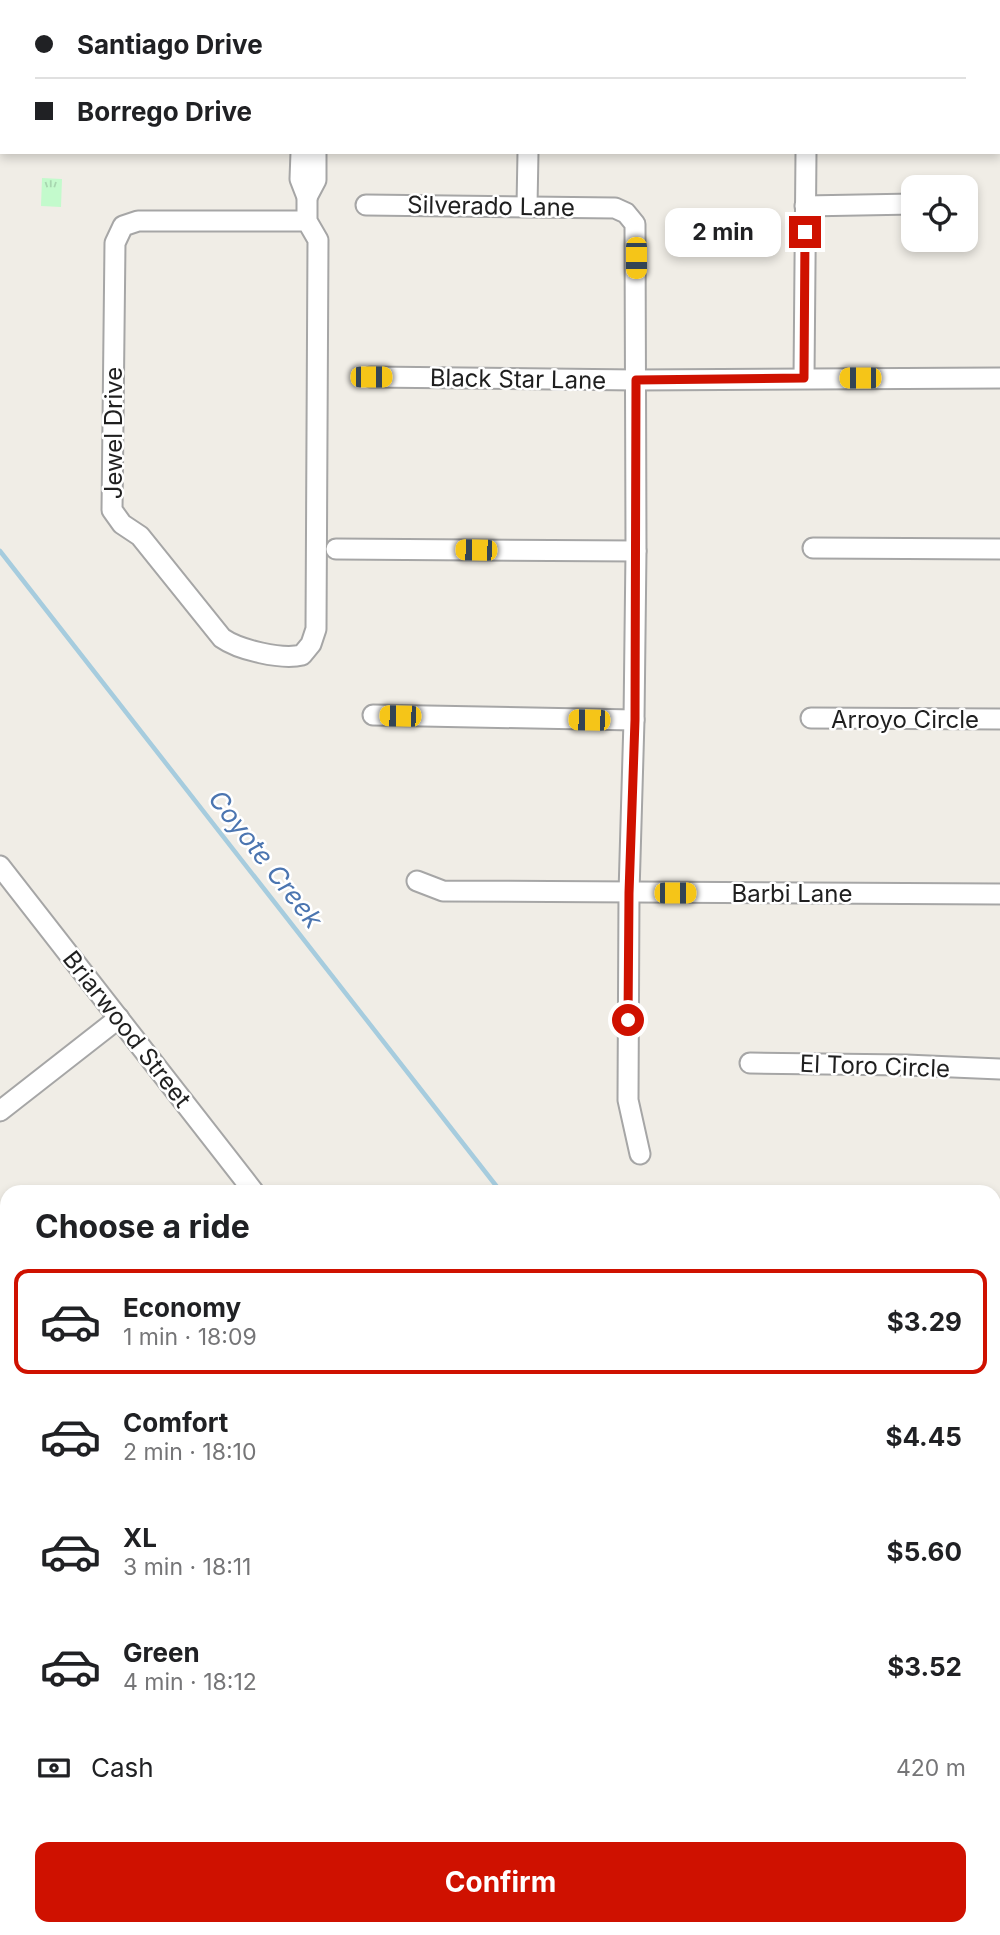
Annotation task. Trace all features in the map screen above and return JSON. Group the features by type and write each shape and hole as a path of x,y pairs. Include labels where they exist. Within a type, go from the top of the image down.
{"street":[{"name":"Jewel Drive","path":"301,154 300,179 307,197 307,221 318,240 316,629 311,644 302,654 283,657 230,644 222,638 140,536 122,524 113,510 115,243 123,226 138,221 307,221"},
{"name":"Jewel Drive","path":"307,197 316,180 316,154"},
{"path":"527,206 528,154"},
{"path":"804,378 806,154"},
{"path":"806,206 901,204"},
{"name":"Silverado Lane","path":"366,205 615,208 631,218 636,232 636,380"},
{"name":"Black Star Lane","path":"371,377 636,380 1000,378"},
{"path":"636,380 635,720 629,893 628,1100 640,1154"},
{"path":"813,548 1000,550"},
{"path":"336,549 636,551"},
{"path":"373,715 635,720"},
{"name":"Arroyo Circle","path":"810,719 1000,719"},
{"name":"Briarwood Street","path":"4,878 119,1018 249,1185"},
{"name":"Barbi Lane","path":"417,881 443,891 1000,894"},
{"path":"0,1111 119,1018"},
{"name":"El Toro Circle","path":"750,1063 1000,1069"}],"green space":[{"path":"42,178 62,179 61,207 41,206"}],"waterway":[{"name":"Coyote Creek","path":"0,551 496,1185"}],"route":[{"path":"628,1020 635,720 636,380 804,378 805,232"}]}
